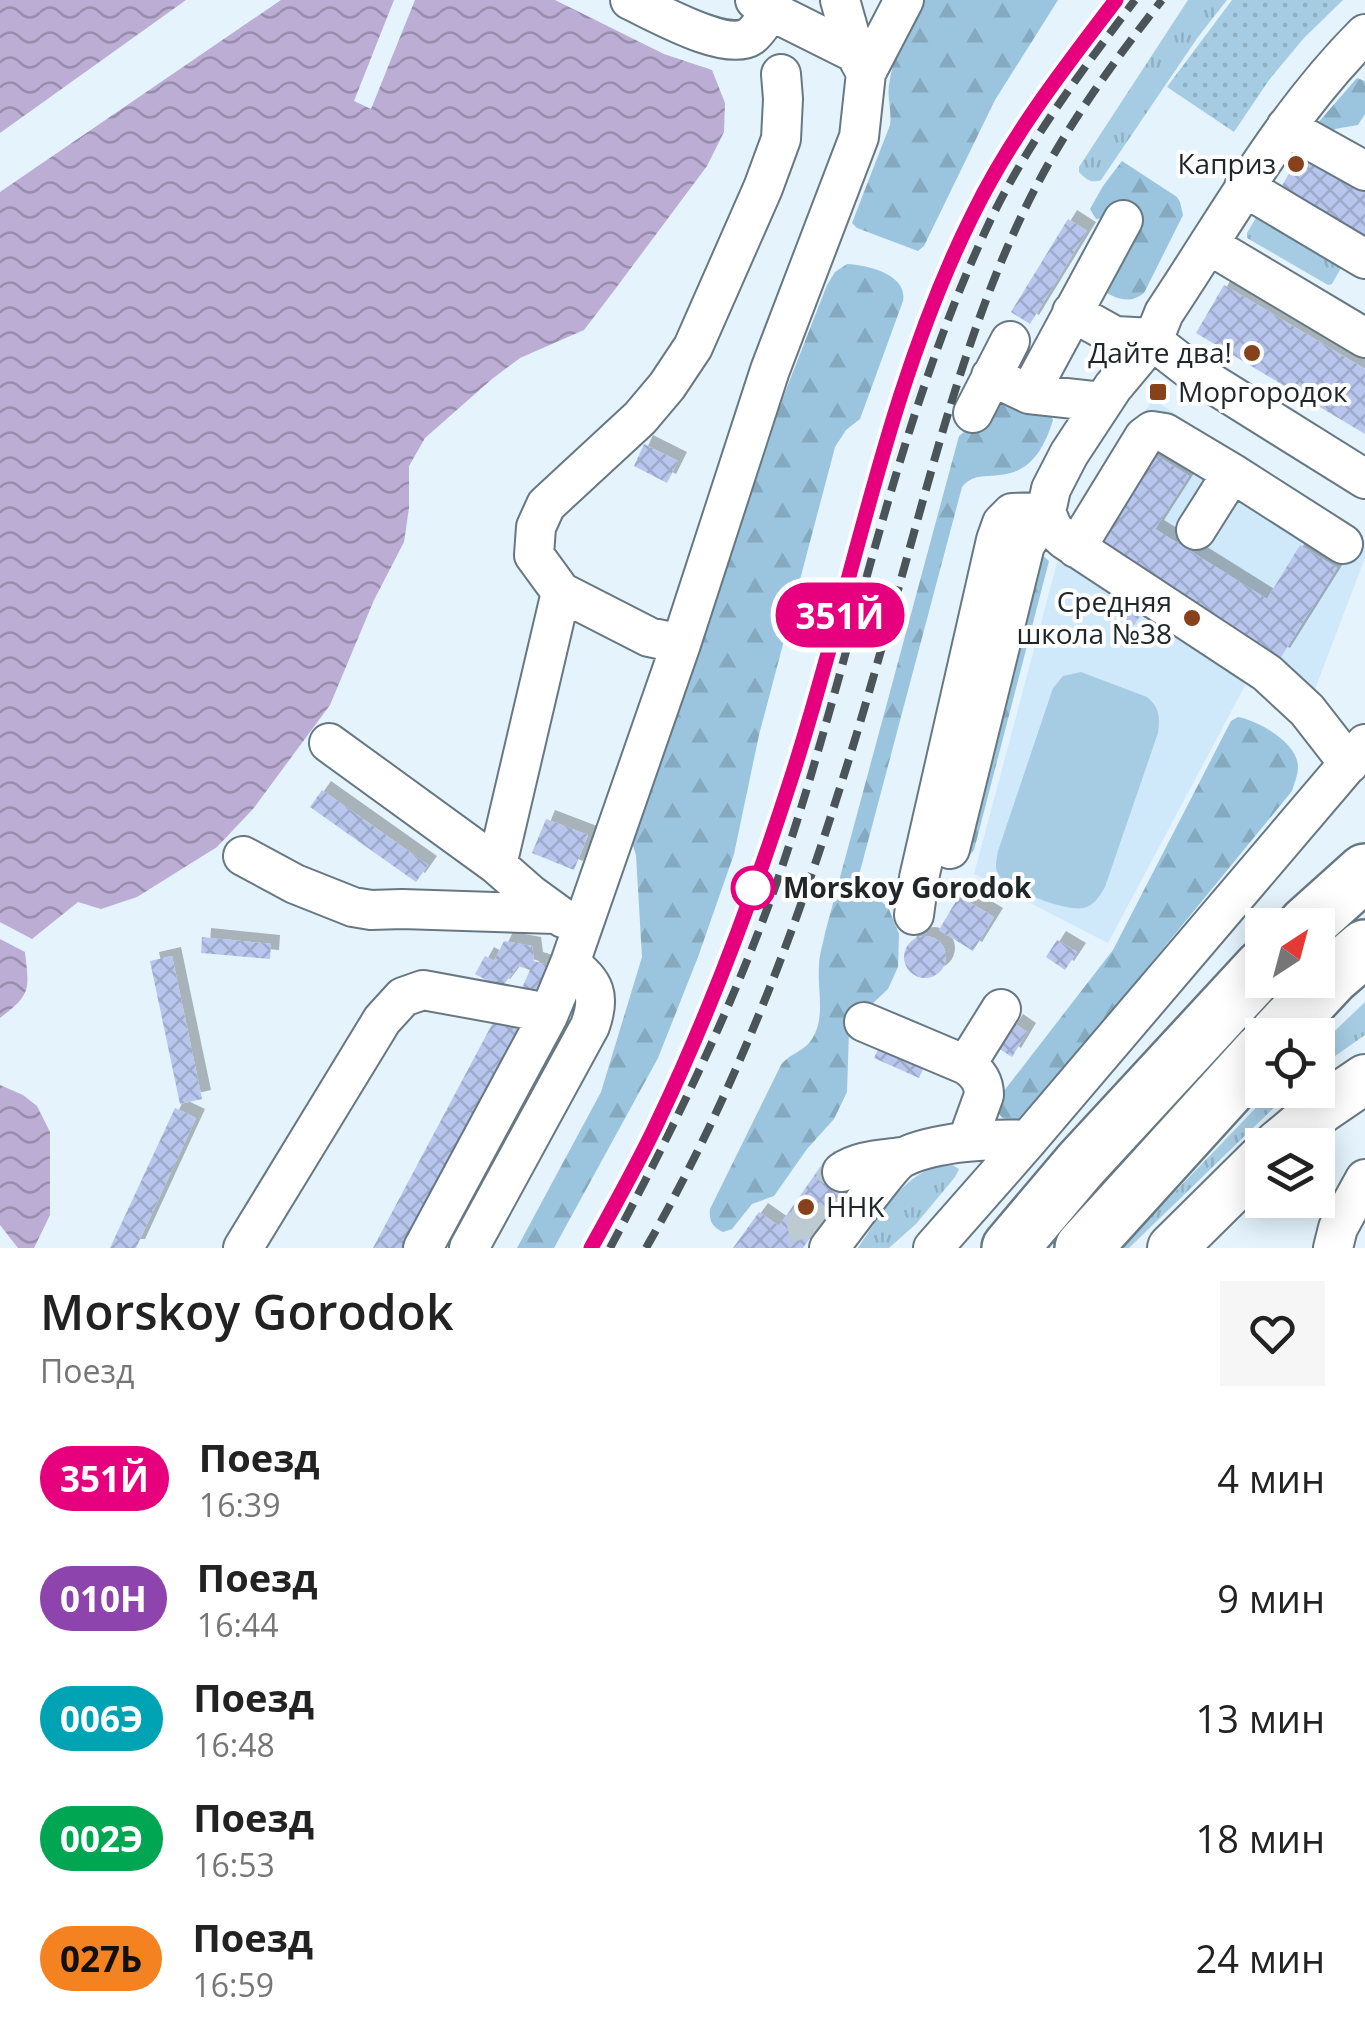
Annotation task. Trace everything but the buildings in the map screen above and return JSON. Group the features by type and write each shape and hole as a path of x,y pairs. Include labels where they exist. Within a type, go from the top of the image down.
{"highway":[{"path":"1325,908 1365,872"},
{"path":"1294,1018 1349,962"},
{"path":"1010,1248 1081,1164 1245,986"},
{"path":"1082,1248 1245,1069"}],"main road":[{"path":"1298,1128 1365,1080"},
{"path":"1172,1248 1245,1175"}],"street":[{"path":"630,0 691,28 733,40 751,36 763,6 861,63"},
{"path":"423,1248 548,1016 570,963 568,920 680,644 770,370 858,137 861,63 840,0"},
{"path":"861,63 904,0"},
{"path":"950,849 1025,546 1046,512 1051,489 1102,402 1154,338 1164,313 1286,127 1357,55"},
{"path":"680,644 649,637 561,592 534,554 536,527 546,505 640,418 693,348 781,139 781,74"},
{"path":"1286,127 1365,172"},
{"path":"1244,187 1365,259"},
{"path":"1029,394 1122,220"},
{"path":"1209,245 1365,338"},
{"path":"1072,312 1115,336 1154,338"},
{"path":"1154,338 1189,368 1365,479"},
{"path":"974,414 1010,341"},
{"path":"991,376 1029,394 1102,402"},
{"path":"1076,548 1144,437 1152,431 1165,433 1232,472 1344,544"},
{"path":"1196,530 1232,472"},
{"path":"914,915 919,878 996,540 1002,523 1012,512 1046,512"},
{"path":"933,1248 1357,754 1267,673 1076,548 1053,530 1046,512"},
{"path":"498,865 561,592"},
{"path":"329,744 568,920"},
{"path":"243,856 352,907 568,920"},
{"path":"470,1248 596,1010 597,994 570,963"},
{"path":"243,1248 382,1020 403,997 423,990 548,1016"},
{"path":"966,1064 1001,1009"},
{"path":"864,1022 966,1064 979,1077 984,1095 967,1142"},
{"path":"842,1172 852,1166 967,1142 1028,1140"},
{"path":"818,1244 901,1157"},
{"path":"1334,1248 1338,1228 1363,1184"}],"shaded area":[{"name":"Средняя школа №38","path":"1153,399 1365,541 1365,558 1307,710 1249,678 1108,943 974,874 1061,548"}],"green space":[{"path":"919,0 1058,0 995,100 924,246 918,251 852,223 890,125 891,74"},
{"path":"1188,0 1227,0 1101,180 1089,180 1079,172 1079,167"},
{"path":"1232,0 1343,0 1269,80 1234,132 1167,87"},
{"path":"1357,78 1365,81 1365,114 1358,125 1335,129 1328,140 1316,125"},
{"path":"1122,161 1177,197 1183,215 1144,293 1127,300 1098,288 1121,217 1096,219 1090,209"},
{"path":"1260,211 1346,259 1332,284 1247,238"},
{"path":"847,264 876,269 893,278 903,292 903,301 860,419 846,430 835,447 759,735 734,854 658,1058 554,1248 517,1248 601,1092 642,957 636,855 628,830 748,487 827,285 835,272"},
{"path":"1002,391 1053,420 1040,449 1028,464 1011,473 975,478 962,487 858,879 888,907 899,934 898,967 888,989 856,1019 849,1031 847,1092 834,1119 774,1196 752,1204 732,1229 723,1232 712,1223 710,1209 781,1065 809,1043 816,1031 820,1013 819,962 825,933 959,436 980,419"},
{"path":"1032,554 1049,561 974,850 956,864"},
{"path":"1081,672 1147,697 1157,709 1159,722 1105,887 1090,905 1075,908 1023,892 1003,880 996,865 1053,688 1063,676"},
{"path":"1238,717 1266,728 1292,750 1298,767 1292,791 1026,1116 1017,1122 1004,1119 997,1110 997,1100 1113,950 1231,721"},
{"path":"1365,1002 1365,1035 1335,1056 1335,1031"},
{"path":"1256,1108 1273,1108 1253,1128 1245,1128 1245,1136 1129,1248 1121,1248"},
{"path":"949,1163 959,1169 955,1177 916,1224 889,1248 858,1248 906,1184"}],"water":[{"path":"0,0 186,0 0,133"},
{"path":"281,0 394,0 354,101 371,109 415,0 555,0 664,54 712,70 725,103 724,132 707,166 584,330 520,358 425,438 409,466 404,542 374,600 330,705 253,809 217,847 137,897 101,909 78,902 32,939 0,922 0,192"},
{"path":"0,939 25,952 27,983 18,1003 0,1018"},
{"path":"0,1085 37,1106 50,1132 50,1215 34,1248 18,1248 0,1225"}],"tunnel":[{"path":"810,1237 806,1224 842,1172"}],"railway":[{"path":"591,1248 681,1071 753,888 790,783 926,319 974,211 1034,107 1116,0"},
{"path":"610,1248 702,1065 779,876 900,462 956,300 990,221 1021,163 1135,0"},
{"path":"646,1248 729,1084 798,913 854,741 955,391 1003,258 1036,186 1068,131 1162,0"}],"train":[{"name":"351Й","path":"591,1248 681,1071 740,925 790,783 926,319 974,211 1034,107 1116,0"}],"place":[{"name":"Каприз","path":"1296,164"},
{"name":"Дайте два!","path":"1252,353"},
{"name":"Моргородок","path":"1158,392"},
{"name":"Средняя школа №38","path":"1192,618"},
{"name":"Morskoy Gorodok","path":"753,888"},
{"name":"HHK","path":"806,1207"}]}
